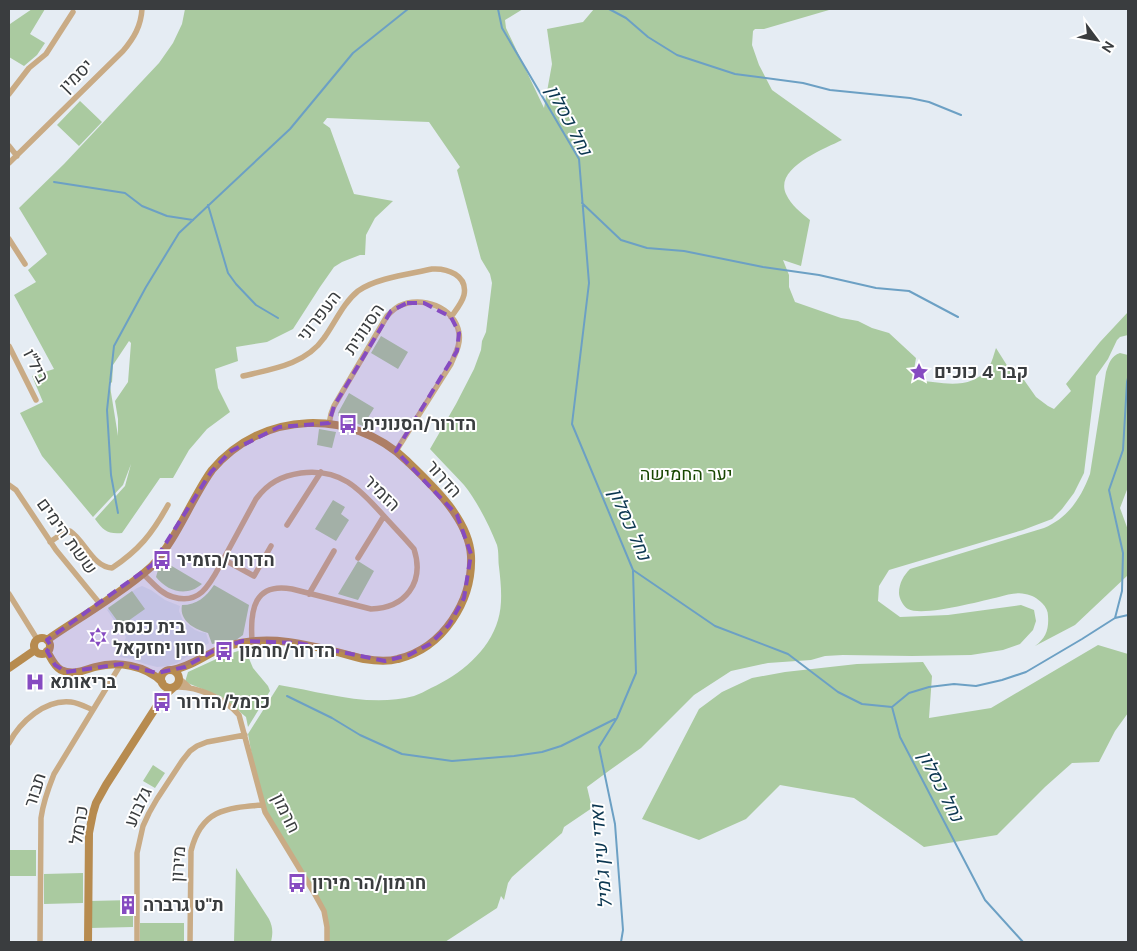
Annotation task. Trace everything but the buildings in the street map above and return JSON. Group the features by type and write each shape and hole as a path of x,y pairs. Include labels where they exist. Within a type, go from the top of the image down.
{"street":[{"name":"יסמין","path":"9,162 131,42 142,17 142,9"},
{"path":"9,94 29,68 46,54 73,12"},
{"path":"9,146 17,156"},
{"path":"9,239 26,264"},
{"name":"העפרוני","path":"243,376 293,362 312,352 357,292 375,282 432,269 450,270 463,282 464,289 463,297 451,317"},
{"name":"הסנונית","path":"329,424 334,406 387,316 392,311 398,306 407,303 424,303 439,307 451,317"},
{"path":"396,451 451,364 457,351 459,333 451,317"},
{"name":"ביל״ו","path":"9,346 36,400"},
{"name":"הדרור","path":"47,640 101,605 152,566 170,542 211,472 231,451 254,436 279,427 309,422 329,424 372,436 385,443 396,451 451,508 463,527 471,554 471,569 463,600 449,625 440,636 420,650 398,659 385,661 364,659 298,643 252,640 217,649 185,667 169,671"},
{"name":"הזמיר","path":"143,574 163,592 179,599 194,597 201,593 206,588 256,499 263,490 278,479 307,472 321,472 342,478 352,484 362,492 414,549 417,568 416,579 412,588 398,602 380,609 371,609 283,588 276,588 269,590 262,596 253,609 252,640"},
{"path":"288,525 321,472"},
{"name":"ששת הימים","path":"9,485 16,490 50,542 101,605"},
{"path":"50,542 63,533 70,531 101,565 112,568 134,553 144,542 168,505"},
{"path":"358,558 384,516"},
{"path":"223,559 254,576 271,546"},
{"path":"309,594 334,551"},
{"path":"9,594 11,603 37,640"},
{"path":"41,638 47,640 50,646 47,651 41,654 35,650 34,644 37,640 41,638"},
{"path":"9,668 35,650"},
{"path":"47,651 55,665 66,672 75,672 105,664 121,664 150,672 168,688 174,688 178,685 180,678 177,672 150,672"},
{"name":"תבור","path":"40,942 41,838 43,806 49,785 121,664"},
{"name":"הדרור","path":"180,678 185,667"},
{"path":"162,683 162,675 169,671"},
{"name":"חרמון","path":"180,678 191,688"},
{"name":"כרמל","path":"160,701 164,693 162,683"},
{"name":"חרמון","path":"174,688 191,688 221,699 239,715 262,805 324,911 327,926 327,942"},
{"name":"כרמל","path":"88,942 89,839 96,804 106,785 160,701 165,694 174,688"},
{"path":"9,743 26,720 46,706 54,703 70,702 93,710"},
{"name":"גלבוע","path":"137,942 138,853 149,813 182,760 190,751 207,742 245,735"},
{"name":"מירון","path":"190,942 191,851 198,832 210,817 223,811 262,805"}],"highlighted area":[{"path":"407,303 424,303 451,317 459,333 457,351 396,451 457,515 471,554 464,598 449,625 430,644 409,655 385,661 298,643 243,641 217,649 185,667 157,673 121,664 66,672 55,665 47,651 51,646 47,640 152,565 211,472 231,451 279,427 329,423 334,406 391,311"}],"shaded area":[{"path":"142,586 165,600 180,606 179,611 183,621 195,630 206,633 209,643 177,663 168,666 157,667 119,657 126,637 107,610"}],"green space":[{"path":"32,9 45,9 30,34 45,43 37,55 24,66 9,57 9,23"},
{"name":"יער החמישה","path":"185,9 523,9 505,20 506,28 544,108 552,64 547,29 583,22 594,9 830,9 753,31 752,45 759,65 772,90 842,140 803,161 787,176 784,185 786,194 791,202 810,220 801,266 783,260 789,275 789,287 795,302 841,318 858,321 889,333 916,358 914,370 918,380 956,384 974,380 989,367 996,348 1008,367 1017,370 1036,397 1054,409 1071,391 1066,384 1100,342 1128,312 1128,335 1117,340 1108,359 1096,376 1084,473 1074,493 1062,509 1052,519 1023,530 889,570 879,586 878,601 900,617 948,615 1021,605 1034,610 1036,621 1033,630 1020,644 1003,650 971,655 825,656 811,660 768,663 731,671 694,695 641,748 587,787 592,808 564,827 562,833 512,877 508,883 504,900 501,896 497,908 445,942 329,942 323,912 261,805 248,734 279,685 363,700 397,699 414,696 442,683 463,669 480,652 494,631 500,614 501,601 497,545 469,491 430,449 474,369 486,332 492,283 490,274 481,259 457,170 460,167 429,122 327,118 323,123 330,128 354,194 393,201 375,218 366,235 365,255 360,255 334,267 293,329 267,342 236,347 238,361 215,369 218,388 230,412 207,429 189,450 173,478 160,478 122,533 113,533 104,529 95,519 125,486 131,464 123,485 93,517 42,456 20,413 43,402 32,376 54,369 14,295 36,282 28,270 47,254 19,208 64,164 159,63 173,43 182,24","holes":["129,341 131,343 128,382 115,401 118,436 109,380 112,383 113,365"]},
{"path":"80,101 102,122 79,146 57,125"},
{"path":"381,336 408,352 398,369 371,353"},
{"path":"1120,353 1128,355 1128,487 1120,508 1128,530 1128,575 1075,625 1035,646 1046,633 1048,614 1042,603 1030,595 1022,593 1012,594 939,610 915,611 906,608 899,595 899,589 902,580 910,569 1044,528 1060,519 1073,506 1090,474 1106,372 1112,358"},
{"path":"349,393 374,408 363,426 338,416"},
{"path":"319,429 336,432 332,448 317,445"},
{"path":"333,500 345,507 341,514 349,520 336,541 315,529"},
{"path":"358,561 374,571 358,600 338,594"},
{"path":"165,562 202,584 196,588 184,591 178,591 166,586 156,577 158,570"},
{"path":"214,585 249,605 243,635 236,640 212,644 208,633 193,627 183,616 182,605 192,604 201,600"},
{"path":"132,591 145,609 121,626 108,608"},
{"path":"1098,645 1128,654 1128,713 1115,731 1099,762 1072,763 997,835 924,847 854,798 780,785 746,819 699,840 642,819 699,709 722,692 752,678 785,672 857,664 923,662 932,676 929,718 991,708"},
{"path":"245,649 253,668 270,691 248,727 246,717 222,697 185,682 188,672 225,655"},
{"path":"153,765 165,773 155,788 143,781"},
{"path":"9,850 36,850 36,876 9,876"},
{"path":"236,868 269,919 272,930 271,942 234,942"},
{"path":"83,873 83,903 44,904 44,874"},
{"path":"133,900 133,927 90,928 90,901"},
{"path":"140,923 184,923 184,942 140,942"}],"waterway":[{"path":"118,513 111,475 107,410 114,346 146,287 179,233 290,129 353,53 408,9"},
{"name":"נחל כסלון","path":"498,9 502,28 579,159 589,283 572,424 633,570 715,626 788,654 838,692 862,704 892,707 900,737 985,900 1023,942"},
{"path":"609,9 626,18 648,37 677,55 735,74 803,83 830,90 910,98 929,102 961,115"},
{"path":"54,182 125,193 142,206 167,216 193,220"},
{"path":"582,203 621,240 647,248 684,251 763,267 819,275 876,288 909,291 958,317"},
{"path":"208,205 228,273 256,305 278,318"},
{"path":"1115,618 1122,591 1123,553 1109,490 1123,450 1128,378"},
{"name":"ואדי עין ג'מיל","path":"621,942 623,930 615,824 599,747 617,718 636,673 633,571"},
{"path":"892,707 909,693 929,687 954,684 976,686 1026,672 1115,618 1128,615"},
{"path":"287,696 332,718 360,735 402,754 452,761 542,752 561,746 615,719"}],"place":[{"name":"קבר 4 כוכים","path":"919,372"},
{"name":"הדרור/הסנונית","path":"348,424"},
{"name":"הדרור/הזמיר","path":"162,560"},
{"name":"בית כנסת חזון יחזקאל","path":"98,637"},
{"name":"הדרור/חרמון","path":"224,651"},
{"name":"בריאותא","path":"35,682"},
{"name":"כרמל/הדרור","path":"162,702"},
{"name":"חרמון/הר מירון","path":"297,883"},
{"name":"ת\"ט גרברה","path":"128,905"}]}
